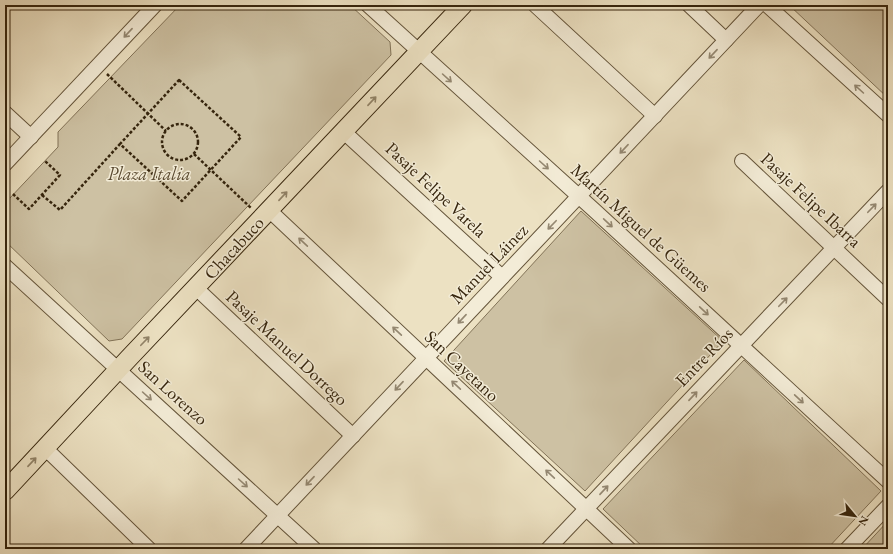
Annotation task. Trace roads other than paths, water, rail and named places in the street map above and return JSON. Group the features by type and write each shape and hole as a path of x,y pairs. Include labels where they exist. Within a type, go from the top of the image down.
{"main road":[{"name":"Chacabuco","path":"5,491 463,5"}],"street":[{"path":"5,164 155,5"},
{"name":"Martín Miguel de Güemes","path":"368,5 888,481"},
{"path":"535,5 655,116"},
{"path":"689,5 726,40"},
{"name":"Manuel Láinez","path":"246,549 759,5"},
{"path":"767,5 888,115"},
{"path":"5,113 31,137"},
{"name":"Pasaje Felipe Varela","path":"344,132 502,277"},
{"name":"Pasaje Felipe Ibarra","path":"742,161 888,299"},
{"name":"Entre Ríos","path":"548,549 888,191"},
{"name":"San Cayetano","path":"265,214 444,373 629,549"},
{"name":"San Lorenzo","path":"5,266 314,549"},
{"name":"Pasaje Manuel Dorrego","path":"196,288 353,436"},
{"path":"45,448 149,549"},
{"path":"847,549 888,506"}],"park label":[{"name":"Plaza Italia","path":"149,174"}]}
